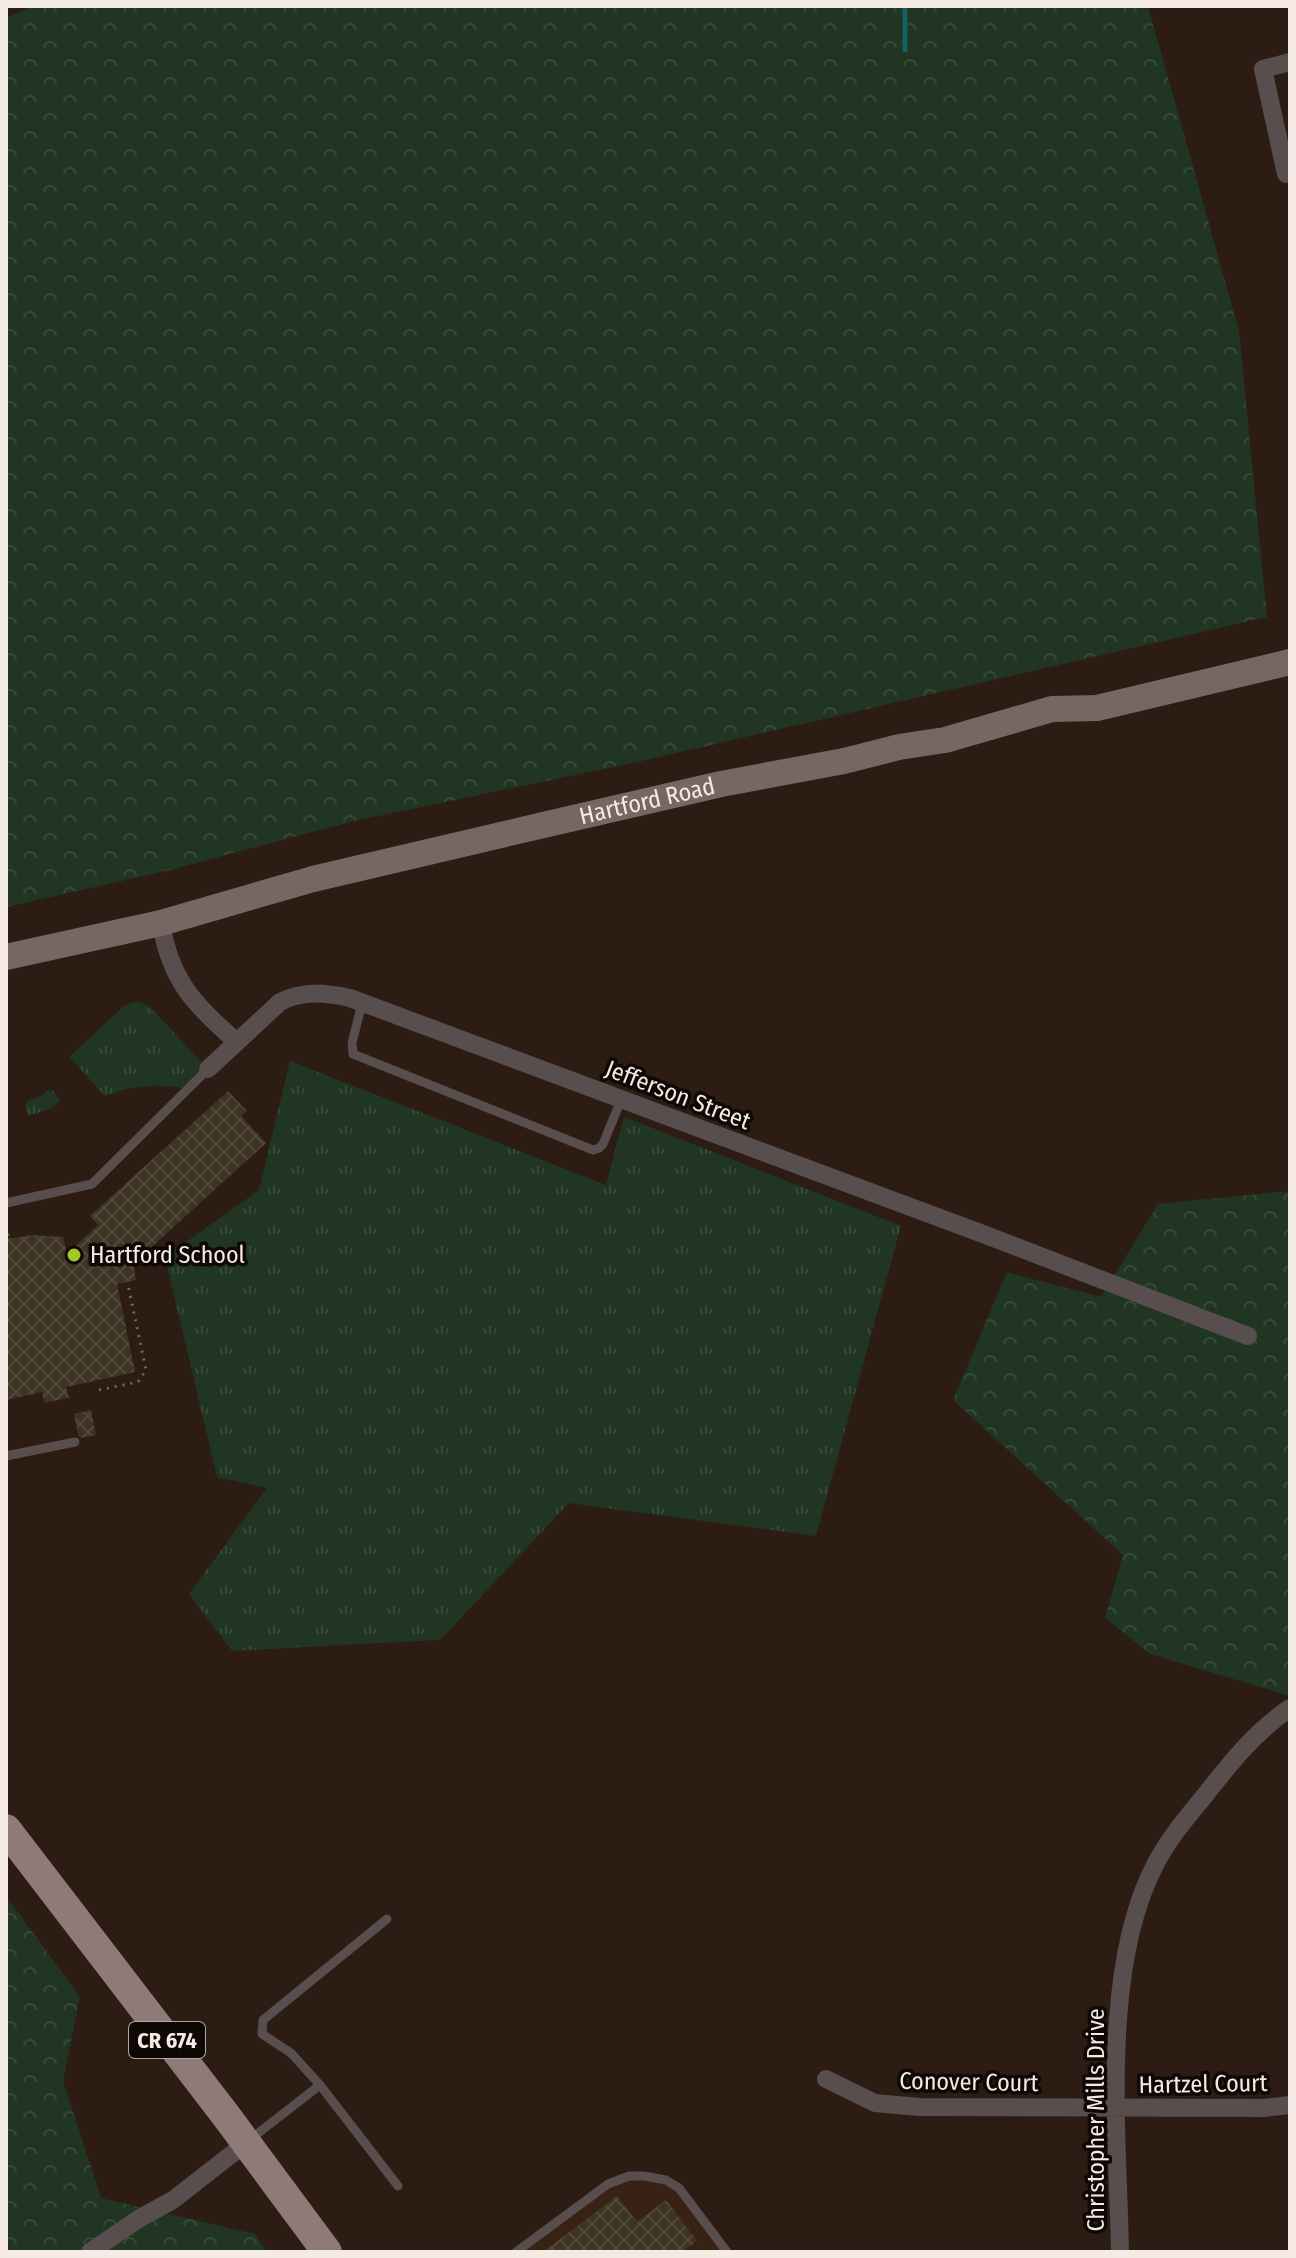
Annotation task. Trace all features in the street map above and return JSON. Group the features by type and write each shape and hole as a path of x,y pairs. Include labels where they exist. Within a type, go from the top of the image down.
{"main road":[{"name":"CR 674","path":"6,1829 327,2252"}],"street":[{"path":"1290,62 1263,69 1286,174 1290,173"},
{"name":"Hartford Road","path":"6,957 161,923 313,879 721,784 945,740 1052,709 1097,708 1290,662"},
{"path":"161,923 168,957 184,989 206,1016 237,1042"},
{"name":"Jefferson Street","path":"208,1069 280,1002 292,996 332,994 983,1234 1248,1336"},
{"name":"Christopher Mills Drive","path":"1120,2252 1116,2109 1118,2026 1123,1976 1139,1905 1156,1864 1179,1828 1254,1736 1290,1708"},
{"name":"Conover Court","path":"826,2079 875,2103 919,2107 1116,2109"},
{"name":"Hartzel Court","path":"1116,2109 1264,2108 1290,2105"},
{"path":"90,2252 173,2200 246,2143"}],"lane":[{"path":"362,1003 352,1043 353,1054 593,1150 603,1144 621,1100"},
{"path":"6,1203 92,1184 208,1069"},
{"path":"6,1456 75,1442"},
{"path":"387,1919 263,2020 262,2034 291,2053 320,2085 398,2186"},
{"path":"246,2143 320,2085"},
{"path":"516,2252 608,2184 629,2176 644,2176 666,2180 679,2188 727,2252"}],"path":[{"path":"6,1226 9,1239"},
{"path":"99,1390 138,1382 146,1370 128,1285"}],"shaded area":[{"path":"629,2176 673,2184 727,2252 516,2252 608,2184"}],"green space":[{"path":"33,6 1148,6 1239,331 1267,617 637,762 354,821 166,871 6,907 6,18"},
{"path":"132,1002 149,1006 208,1069 188,1089 146,1086 105,1096 69,1057"},
{"path":"290,1061 606,1185 624,1117 901,1226 816,1536 569,1503 437,1640 232,1651 189,1594 267,1488 217,1477 165,1257 259,1190"},
{"path":"48,1090 53,1091 61,1101 28,1116 27,1101"},
{"path":"1290,1191 1290,1696 1150,1654 1105,1618 1123,1555 953,1400 1007,1272 1101,1297 1158,1204"},
{"path":"6,1896 80,1997 63,2081 101,2198 255,2234 267,2252 6,2252"}],"building":[{"name":"Hartford School","path":"228,1091 247,1111 241,1116 266,1143 133,1264 136,1280 117,1284 135,1372 66,1387 69,1398 44,1403 42,1392 6,1400 6,1239 32,1235 63,1237 67,1254 98,1225 90,1216"},
{"path":"91,1410 96,1435 81,1438 74,1414"},
{"path":"617,2196 637,2222 666,2200 697,2241 682,2252 543,2252"}],"waterway":[{"path":"905,6 905,50"}],"place":[{"name":"Hartford School","path":"74,1255"}]}
